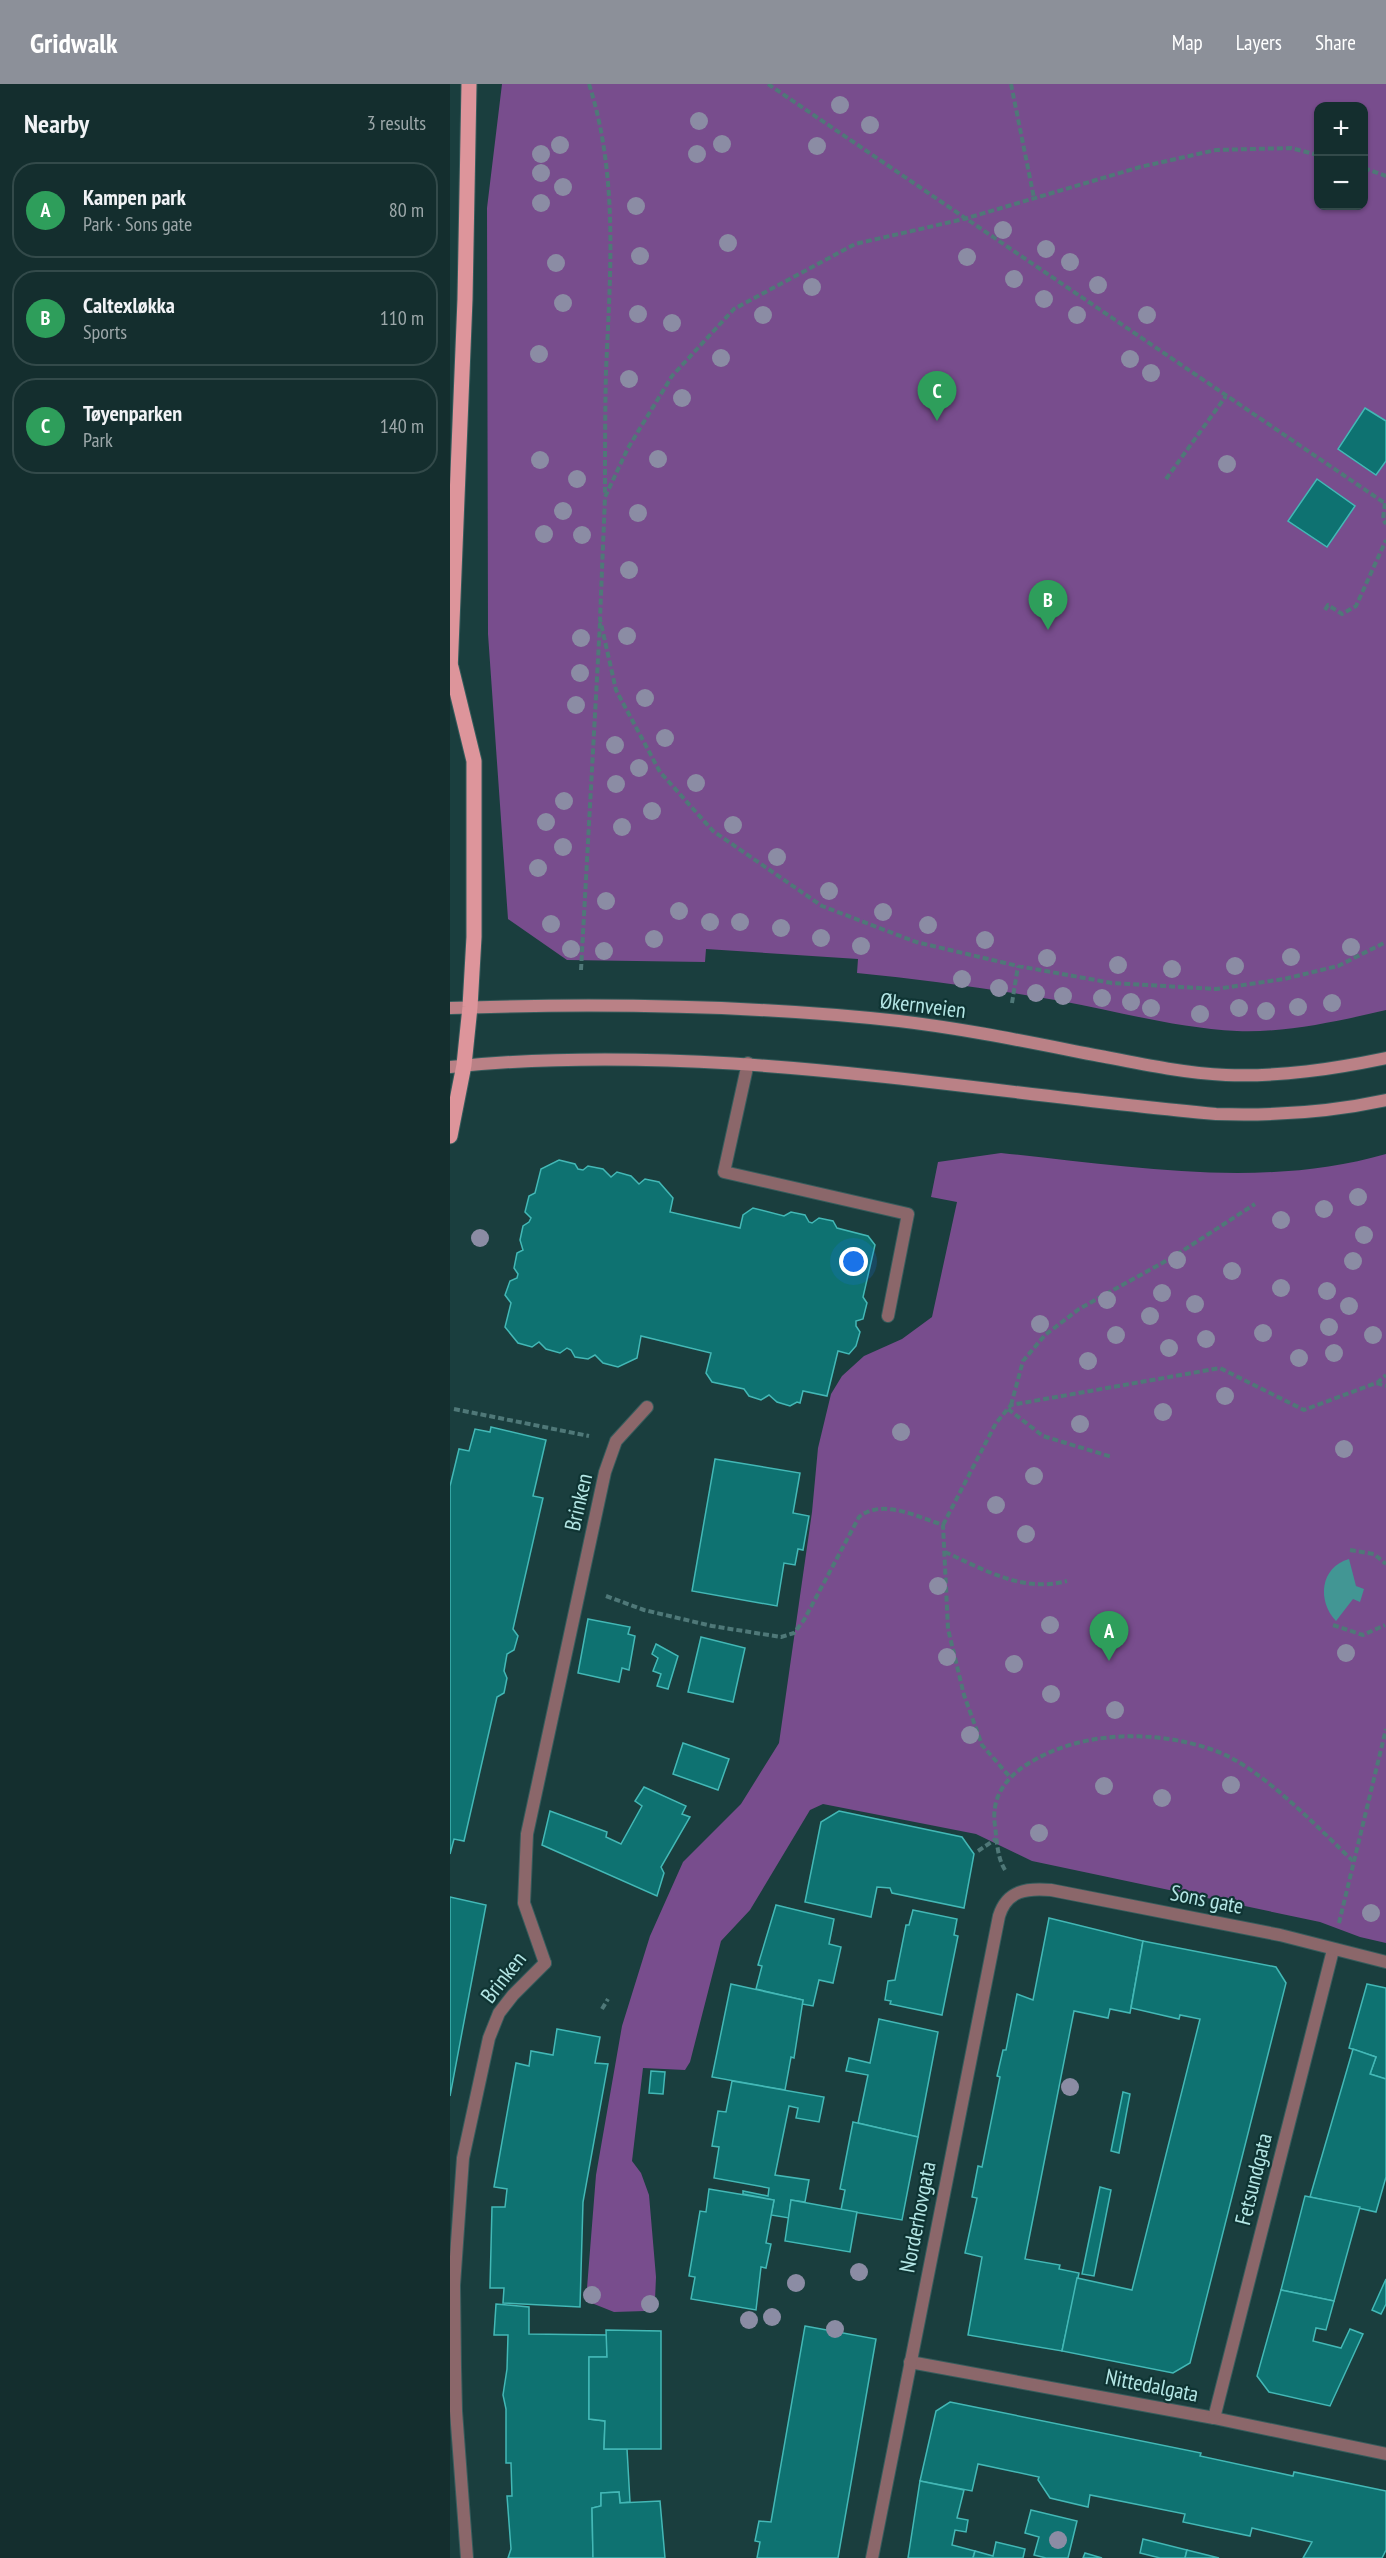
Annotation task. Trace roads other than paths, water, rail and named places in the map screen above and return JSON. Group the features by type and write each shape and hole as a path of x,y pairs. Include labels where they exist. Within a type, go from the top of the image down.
{"main road":[{"path":"450,1136 457,1066 470,1007 474,922 474,761 451,670 465,299 470,84"},
{"name":"Økernveien","path":"450,1008 765,1010 879,1019 987,1034 1132,1062 1225,1075 1307,1072 1386,1058"},
{"path":"457,1066 611,1060 747,1063 821,1069 1216,1114 1265,1116 1308,1113 1386,1100"}],"street":[{"path":"747,1063 724,1172 908,1214 888,1316"},
{"name":"Brinken","path":"467,2558 453,2411 454,2285 463,2158 489,2038 499,2013 513,1995 545,1963 524,1903 527,1834 605,1472 616,1441 647,1407"},
{"name":"Sons gate","path":"1018,1891 1034,1888 1051,1890 1280,1935 1386,1962"},
{"name":"Norderhovgata","path":"872,2558 999,1916 1006,1899 1018,1891"},
{"name":"Fetsundgata","path":"1214,2418 1333,1950"},
{"name":"Nittedalgata","path":"910,2362 1214,2418 1386,2454"}],"water":[{"path":"1349,1559 1356,1586 1364,1589 1360,1602 1353,1599 1336,1621 1326,1604 1324,1586 1332,1569"}],"place":[{"name":"Tøyenparken","path":"937,421"},
{"name":"Caltexløkka","path":"1048,630"},
{"name":"Kampen park","path":"1109,1661"}]}
